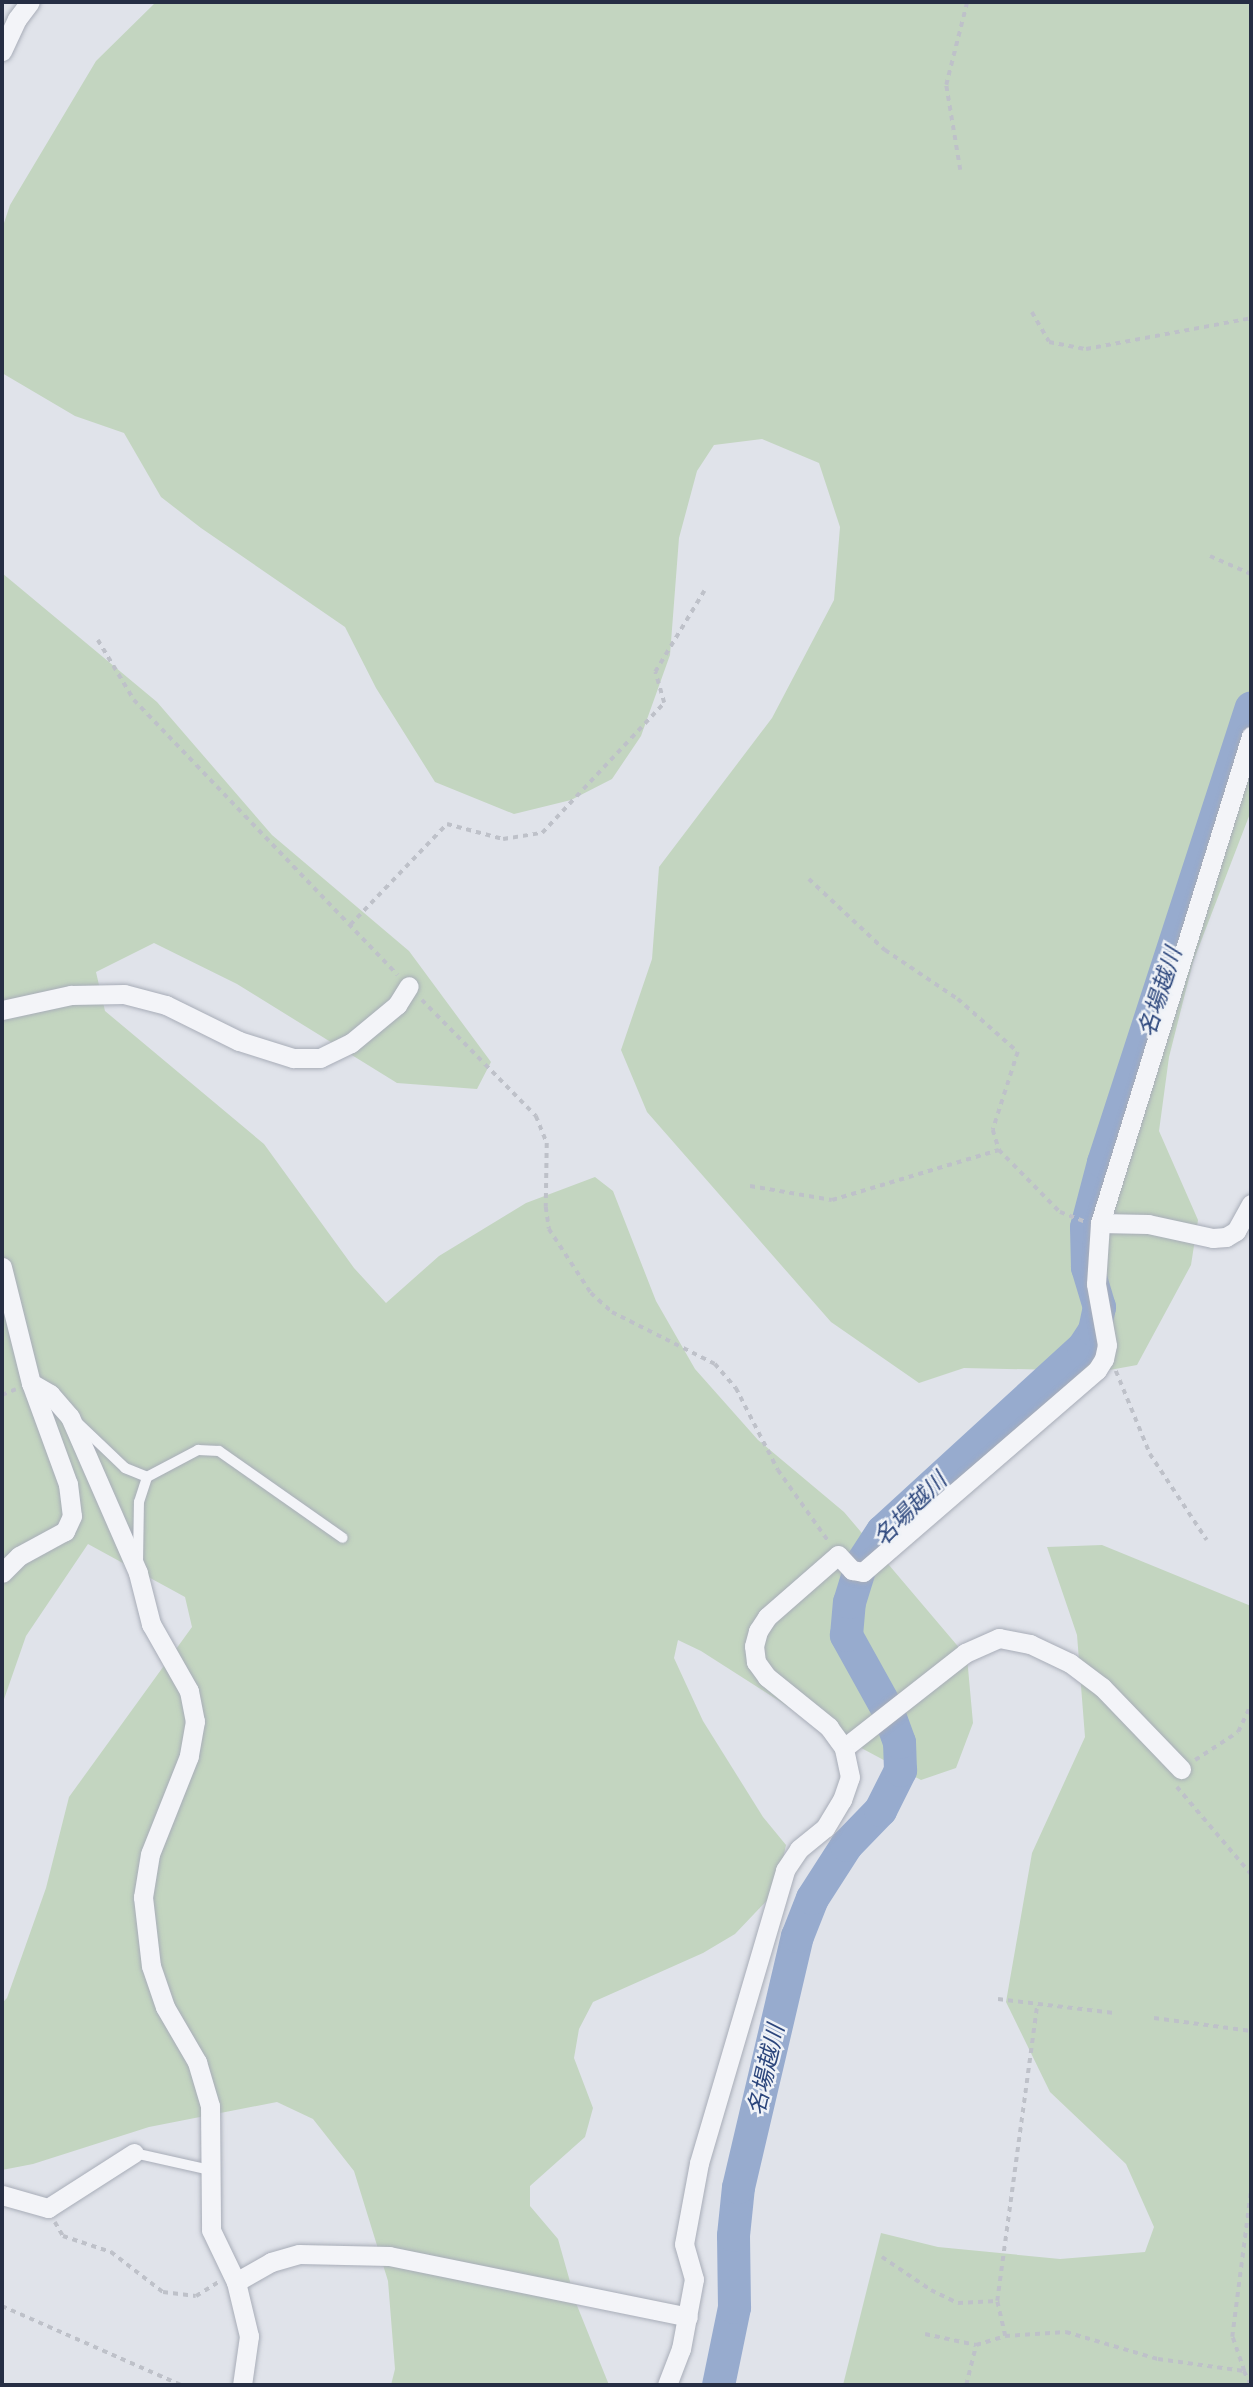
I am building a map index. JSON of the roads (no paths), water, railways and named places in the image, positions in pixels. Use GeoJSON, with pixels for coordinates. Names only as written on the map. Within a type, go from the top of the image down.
{"type":"FeatureCollection","features":[{"type":"Feature","properties":{"kind":"street"},"geometry":{"type":"LineString","coordinates":[[2,51],[30,2]]}},
{"type":"Feature","properties":{"kind":"street"},"geometry":{"type":"LineString","coordinates":[[667,2385],[688,2317],[694,2279],[684,2244],[699,2164],[785,1870],[799,1849],[825,1828],[842,1800],[850,1777],[845,1748],[830,1727],[767,1677],[756,1662],[754,1646],[758,1631],[767,1617],[844,1561],[863,1572],[1097,1370],[1104,1359],[1107,1345],[1097,1284],[1100,1223],[1251,736]]}},
{"type":"Feature","properties":{"kind":"street"},"geometry":{"type":"LineString","coordinates":[[2,1010],[71,995],[124,994],[166,1005],[239,1041],[293,1058],[320,1058],[351,1043],[397,1005],[409,986]]}},
{"type":"Feature","properties":{"kind":"street"},"geometry":{"type":"LineString","coordinates":[[1100,1223],[1148,1224],[1213,1238],[1226,1237],[1237,1231],[1251,1204]]}},
{"type":"Feature","properties":{"kind":"street"},"geometry":{"type":"LineString","coordinates":[[2,1267],[31,1383],[68,1484],[72,1516],[65,1531],[19,1556],[2,1573]]}},
{"type":"Feature","properties":{"kind":"street"},"geometry":{"type":"LineString","coordinates":[[31,1383],[50,1394],[71,1417],[138,1573],[151,1624],[189,1691],[195,1721],[190,1756],[149,1854],[143,1897],[151,1966],[165,2007],[197,2062],[209,2106],[211,2230],[236,2282],[249,2336],[242,2385]]}},
{"type":"Feature","properties":{"kind":"street"},"geometry":{"type":"LineString","coordinates":[[845,1748],[965,1653],[999,1638],[1030,1644],[1070,1663],[1102,1687],[1181,1769]]}},
{"type":"Feature","properties":{"kind":"street"},"geometry":{"type":"LineString","coordinates":[[2,2194],[48,2208],[134,2153]]}},
{"type":"Feature","properties":{"kind":"street"},"geometry":{"type":"LineString","coordinates":[[236,2282],[271,2262],[299,2254],[389,2256],[688,2317]]}},
{"type":"Feature","properties":{"kind":"lane"},"geometry":{"type":"LineString","coordinates":[[71,1417],[125,1468],[147,1477]]}},
{"type":"Feature","properties":{"kind":"lane"},"geometry":{"type":"LineString","coordinates":[[138,1573],[139,1502],[147,1477],[198,1450],[219,1451],[343,1538]]}},
{"type":"Feature","properties":{"kind":"lane"},"geometry":{"type":"LineString","coordinates":[[134,2153],[210,2171]]}},
{"type":"Feature","properties":{"kind":"waterway","name":"名場越川"},"geometry":{"type":"LineString","coordinates":[[718,2385],[734,2307],[733,2235],[738,2187],[797,1936],[812,1898],[846,1845],[880,1810],[900,1770],[899,1742],[887,1709],[846,1635],[849,1602],[861,1563],[882,1531],[1083,1347],[1094,1330],[1099,1307],[1087,1267],[1086,1227],[1103,1162],[1251,707]]}}]}
